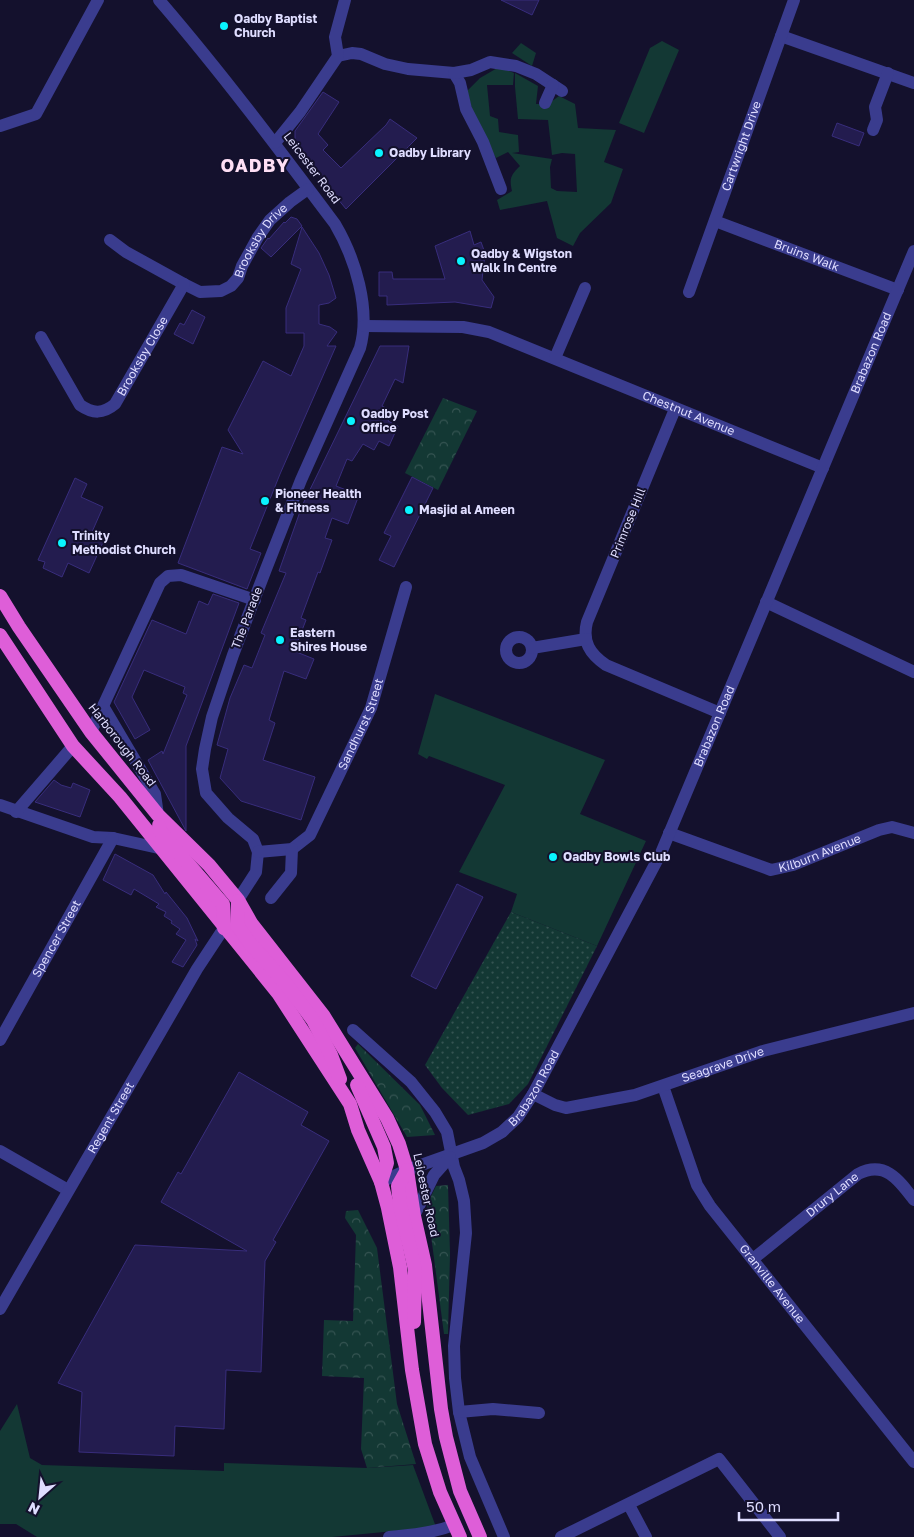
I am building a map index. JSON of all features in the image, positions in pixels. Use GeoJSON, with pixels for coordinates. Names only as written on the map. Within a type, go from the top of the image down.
{"type":"FeatureCollection","features":[{"type":"Feature","properties":{"kind":"highway","name":"Harborough Road"},"geometry":{"type":"LineString","coordinates":[[0,596],[19,627],[92,732],[158,815],[209,866],[238,900]]}},
{"type":"Feature","properties":{"kind":"highway"},"geometry":{"type":"LineString","coordinates":[[0,635],[73,746],[120,796],[278,993],[350,1104]]}},
{"type":"Feature","properties":{"kind":"highway"},"geometry":{"type":"LineString","coordinates":[[73,746],[92,732]]}},
{"type":"Feature","properties":{"kind":"highway"},"geometry":{"type":"LineString","coordinates":[[158,815],[160,830],[223,904],[224,928]]}},
{"type":"Feature","properties":{"kind":"highway"},"geometry":{"type":"LineString","coordinates":[[224,928],[238,900]]}},
{"type":"Feature","properties":{"kind":"highway"},"geometry":{"type":"LineString","coordinates":[[238,900],[237,924],[249,942],[286,984],[313,1020],[331,1055],[358,1130],[381,1182],[400,1267],[412,1370],[425,1444],[440,1492],[457,1531]]}},
{"type":"Feature","properties":{"kind":"highway","name":"Leicester Road"},"geometry":{"type":"LineString","coordinates":[[238,900],[251,923],[323,1014],[387,1118],[399,1144],[407,1170],[414,1216],[425,1265],[441,1409],[446,1437],[460,1490],[480,1537]]}},
{"type":"Feature","properties":{"kind":"highway"},"geometry":{"type":"LineString","coordinates":[[323,1014],[365,1100],[384,1147],[387,1163],[381,1182]]}},
{"type":"Feature","properties":{"kind":"highway"},"geometry":{"type":"LineString","coordinates":[[407,1170],[398,1186],[400,1205],[415,1270],[412,1370]]}},
{"type":"Feature","properties":{"kind":"street"},"geometry":{"type":"LineString","coordinates":[[0,126],[36,114],[98,0]]}},
{"type":"Feature","properties":{"kind":"street","name":"Leicester Road"},"geometry":{"type":"LineString","coordinates":[[158,0],[190,36],[335,224],[349,251],[359,283],[364,326]]}},
{"type":"Feature","properties":{"kind":"street"},"geometry":{"type":"LineString","coordinates":[[274,143],[300,112],[338,56],[335,38],[345,0]]}},
{"type":"Feature","properties":{"kind":"street","name":"Cartwright Drive"},"geometry":{"type":"LineString","coordinates":[[688,292],[794,0]]}},
{"type":"Feature","properties":{"kind":"street"},"geometry":{"type":"LineString","coordinates":[[781,36],[914,83]]}},
{"type":"Feature","properties":{"kind":"street"},"geometry":{"type":"LineString","coordinates":[[338,56],[352,53],[361,54],[385,64],[408,69],[454,74],[472,70],[490,62],[516,66],[536,74],[557,88],[545,103]]}},
{"type":"Feature","properties":{"kind":"street"},"geometry":{"type":"LineString","coordinates":[[873,130],[877,120],[875,107],[888,73]]}},
{"type":"Feature","properties":{"kind":"street"},"geometry":{"type":"LineString","coordinates":[[454,74],[460,83],[466,109],[483,142],[501,189]]}},
{"type":"Feature","properties":{"kind":"street","name":"Brooksby Drive"},"geometry":{"type":"LineString","coordinates":[[110,240],[126,252],[200,292],[221,291],[231,286],[238,278],[242,266],[258,237],[270,220],[308,189]]}},
{"type":"Feature","properties":{"kind":"street","name":"Bruins Walk"},"geometry":{"type":"LineString","coordinates":[[715,221],[898,290]]}},
{"type":"Feature","properties":{"kind":"street","name":"Brabazon Road"},"geometry":{"type":"LineString","coordinates":[[381,1182],[407,1170],[483,1143],[502,1132],[518,1116],[533,1094],[670,833],[914,251]]}},
{"type":"Feature","properties":{"kind":"street","name":"Brooksby Close"},"geometry":{"type":"LineString","coordinates":[[42,337],[80,405],[88,411],[99,412],[108,410],[115,404],[184,284]]}},
{"type":"Feature","properties":{"kind":"street"},"geometry":{"type":"LineString","coordinates":[[555,358],[585,288]]}},
{"type":"Feature","properties":{"kind":"street","name":"Chestnut Avenue"},"geometry":{"type":"LineString","coordinates":[[364,326],[463,327],[489,332],[823,468]]}},
{"type":"Feature","properties":{"kind":"street","name":"The Parade"},"geometry":{"type":"LineString","coordinates":[[258,852],[253,839],[228,818],[206,793],[202,769],[212,717],[233,655],[301,480],[360,348],[364,326]]}},
{"type":"Feature","properties":{"kind":"street","name":"Primrose Hill"},"geometry":{"type":"LineString","coordinates":[[586,639],[587,622],[675,409]]}},
{"type":"Feature","properties":{"kind":"street"},"geometry":{"type":"LineString","coordinates":[[92,732],[126,661],[156,591],[164,578],[181,575],[255,600]]}},
{"type":"Feature","properties":{"kind":"street","name":"Sandhurst Street"},"geometry":{"type":"LineString","coordinates":[[292,849],[310,835],[371,708],[406,587]]}},
{"type":"Feature","properties":{"kind":"street"},"geometry":{"type":"LineString","coordinates":[[766,602],[914,672]]}},
{"type":"Feature","properties":{"kind":"street"},"geometry":{"type":"LineString","coordinates":[[532,648],[586,639],[595,658],[606,665],[720,713]]}},
{"type":"Feature","properties":{"kind":"street"},"geometry":{"type":"LineString","coordinates":[[103,706],[156,794],[158,815]]}},
{"type":"Feature","properties":{"kind":"street"},"geometry":{"type":"LineString","coordinates":[[16,812],[73,746]]}},
{"type":"Feature","properties":{"kind":"street"},"geometry":{"type":"LineString","coordinates":[[0,805],[93,838],[113,838],[163,849]]}},
{"type":"Feature","properties":{"kind":"street","name":"Kilburn Avenue"},"geometry":{"type":"LineString","coordinates":[[670,833],[771,870],[782,869],[879,830],[892,827],[914,833]]}},
{"type":"Feature","properties":{"kind":"street","name":"Spencer Street"},"geometry":{"type":"LineString","coordinates":[[0,1040],[113,838]]}},
{"type":"Feature","properties":{"kind":"street"},"geometry":{"type":"LineString","coordinates":[[238,900],[256,872],[258,852],[292,849],[291,873],[271,898]]}},
{"type":"Feature","properties":{"kind":"street","name":"Regent Street"},"geometry":{"type":"LineString","coordinates":[[0,1309],[197,969],[224,928]]}},
{"type":"Feature","properties":{"kind":"street","name":"Seagrave Drive"},"geometry":{"type":"LineString","coordinates":[[533,1094],[555,1105],[566,1108],[635,1095],[763,1051],[914,1013]]}},
{"type":"Feature","properties":{"kind":"street"},"geometry":{"type":"LineString","coordinates":[[353,1030],[404,1075],[425,1098],[447,1132],[464,1201],[466,1233],[454,1346],[455,1378],[470,1457],[504,1537]]}},
{"type":"Feature","properties":{"kind":"street","name":"Granville Avenue"},"geometry":{"type":"LineString","coordinates":[[663,1086],[698,1185],[710,1206],[914,1462]]}},
{"type":"Feature","properties":{"kind":"street"},"geometry":{"type":"LineString","coordinates":[[0,1151],[68,1190]]}},
{"type":"Feature","properties":{"kind":"street","name":"Brabazon Road"},"geometry":{"type":"LineString","coordinates":[[414,1216],[434,1174],[452,1155]]}},
{"type":"Feature","properties":{"kind":"street","name":"Drury Lane"},"geometry":{"type":"LineString","coordinates":[[753,1259],[858,1174],[867,1170],[887,1172],[899,1180],[914,1200]]}},
{"type":"Feature","properties":{"kind":"street"},"geometry":{"type":"LineString","coordinates":[[460,1412],[493,1409],[540,1413]]}},
{"type":"Feature","properties":{"kind":"street"},"geometry":{"type":"LineString","coordinates":[[561,1537],[719,1459],[780,1537]]}},
{"type":"Feature","properties":{"kind":"street"},"geometry":{"type":"LineString","coordinates":[[629,1505],[646,1537]]}},
{"type":"Feature","properties":{"kind":"street"},"geometry":{"type":"LineString","coordinates":[[389,1537],[442,1530],[457,1531]]}},
{"type":"Feature","properties":{"kind":"green space"},"geometry":{"type":"Polygon","coordinates":[[[662,41],[679,50],[644,133],[619,123],[650,48],[662,41]]]}},
{"type":"Feature","properties":{"kind":"green space"},"geometry":{"type":"Polygon","coordinates":[[[521,43],[536,53],[532,66],[512,53],[521,43]]]}},
{"type":"Feature","properties":{"kind":"green space"},"geometry":{"type":"Polygon","coordinates":[[[499,67],[514,73],[513,85],[487,85],[490,116],[498,119],[499,132],[518,135],[519,152],[512,153],[552,159],[550,167],[551,188],[557,191],[577,192],[575,154],[562,153],[552,155],[548,120],[518,119],[515,73],[538,86],[536,104],[548,104],[559,96],[575,104],[578,128],[616,130],[604,162],[623,169],[611,203],[580,233],[573,246],[557,238],[547,201],[500,210],[497,200],[512,191],[512,177],[520,166],[508,152],[496,158],[476,123],[467,91],[480,78],[499,67]]]}},
{"type":"Feature","properties":{"kind":"green space"},"geometry":{"type":"Polygon","coordinates":[[[443,398],[477,411],[438,490],[405,473],[443,398]]]}},
{"type":"Feature","properties":{"kind":"green space","name":"Oadby Bowls Club"},"geometry":{"type":"Polygon","coordinates":[[[435,694],[605,760],[580,814],[646,841],[597,946],[511,912],[517,894],[459,872],[505,785],[429,756],[427,759],[418,754],[435,694]]]}},
{"type":"Feature","properties":{"kind":"green space"},"geometry":{"type":"Polygon","coordinates":[[[511,912],[597,946],[528,1084],[509,1104],[468,1115],[442,1088],[425,1065],[511,912]]]}},
{"type":"Feature","properties":{"kind":"green space"},"geometry":{"type":"Polygon","coordinates":[[[358,1044],[420,1105],[435,1135],[407,1137],[355,1048],[358,1044]]]}},
{"type":"Feature","properties":{"kind":"green space"},"geometry":{"type":"Polygon","coordinates":[[[448,1185],[450,1254],[448,1334],[444,1334],[427,1205],[436,1186],[448,1185]]]}},
{"type":"Feature","properties":{"kind":"green space"},"geometry":{"type":"Polygon","coordinates":[[[358,1210],[377,1248],[397,1404],[416,1464],[367,1468],[361,1449],[364,1378],[322,1376],[324,1320],[353,1321],[356,1235],[345,1218],[346,1211],[358,1210]]]}},
{"type":"Feature","properties":{"kind":"green space"},"geometry":{"type":"Polygon","coordinates":[[[17,1404],[30,1458],[42,1465],[224,1471],[224,1463],[367,1468],[413,1465],[436,1527],[332,1537],[37,1537],[16,1524],[0,1524],[0,1431],[17,1404]]]}},
{"type":"Feature","properties":{"kind":"building"},"geometry":{"type":"Polygon","coordinates":[[[501,0],[539,0],[532,15],[501,0]]]}},
{"type":"Feature","properties":{"kind":"building","name":"Oadby Library"},"geometry":{"type":"Polygon","coordinates":[[[323,92],[339,102],[318,134],[328,145],[323,150],[341,168],[390,119],[417,138],[346,209],[295,146],[295,131],[323,92]]]}},
{"type":"Feature","properties":{"kind":"building"},"geometry":{"type":"Polygon","coordinates":[[[837,123],[864,133],[859,146],[832,136],[837,123]]]}},
{"type":"Feature","properties":{"kind":"building"},"geometry":{"type":"Polygon","coordinates":[[[291,217],[297,219],[302,226],[271,257],[261,248],[268,238],[291,217]]]}},
{"type":"Feature","properties":{"kind":"building"},"geometry":{"type":"Polygon","coordinates":[[[302,227],[319,253],[329,275],[336,298],[329,303],[319,305],[319,324],[330,327],[337,332],[327,346],[336,346],[280,474],[250,549],[261,553],[247,589],[178,563],[222,447],[243,454],[228,430],[263,361],[291,376],[304,346],[304,333],[286,333],[286,308],[301,269],[291,264],[302,227]]]}},
{"type":"Feature","properties":{"kind":"building"},"geometry":{"type":"Polygon","coordinates":[[[470,231],[474,245],[481,242],[485,253],[482,280],[494,297],[491,308],[455,302],[387,305],[387,296],[379,296],[379,272],[392,272],[393,279],[445,279],[435,246],[470,231]]]}},
{"type":"Feature","properties":{"kind":"building"},"geometry":{"type":"Polygon","coordinates":[[[192,310],[205,317],[193,344],[174,334],[180,323],[184,325],[192,310]]]}},
{"type":"Feature","properties":{"kind":"building"},"geometry":{"type":"Polygon","coordinates":[[[380,346],[409,346],[403,383],[395,379],[382,406],[393,412],[388,421],[398,426],[389,446],[379,441],[374,450],[363,444],[352,461],[347,459],[336,486],[359,495],[348,524],[332,518],[325,538],[332,540],[301,618],[306,620],[294,651],[314,659],[306,679],[284,671],[269,720],[275,723],[263,760],[315,777],[301,820],[241,801],[220,778],[228,749],[217,745],[230,698],[244,665],[252,668],[265,635],[261,633],[286,573],[279,571],[302,506],[380,346]]]}},
{"type":"Feature","properties":{"kind":"building","name":"Masjid al Ameen"},"geometry":{"type":"Polygon","coordinates":[[[412,477],[433,488],[394,567],[379,560],[391,536],[384,533],[412,477]]]}},
{"type":"Feature","properties":{"kind":"building"},"geometry":{"type":"Polygon","coordinates":[[[75,478],[87,484],[81,497],[103,507],[92,532],[105,538],[89,573],[68,563],[62,577],[43,568],[45,562],[38,560],[75,478]]]}},
{"type":"Feature","properties":{"kind":"building"},"geometry":{"type":"Polygon","coordinates":[[[213,594],[239,603],[186,746],[186,831],[148,760],[162,751],[163,754],[187,695],[183,693],[185,687],[144,670],[132,697],[150,730],[135,739],[114,702],[152,620],[186,634],[199,601],[208,605],[213,594]]]}},
{"type":"Feature","properties":{"kind":"building"},"geometry":{"type":"Polygon","coordinates":[[[54,780],[61,785],[71,788],[73,783],[90,790],[80,817],[35,802],[54,780]]]}},
{"type":"Feature","properties":{"kind":"building"},"geometry":{"type":"Polygon","coordinates":[[[115,854],[153,875],[165,894],[166,892],[187,918],[198,941],[195,939],[197,945],[183,967],[172,962],[186,940],[176,934],[180,929],[164,916],[166,912],[156,907],[159,904],[134,889],[131,895],[103,880],[115,854]]]}},
{"type":"Feature","properties":{"kind":"building"},"geometry":{"type":"Polygon","coordinates":[[[457,884],[483,897],[436,989],[411,976],[457,884]]]}},
{"type":"Feature","properties":{"kind":"building"},"geometry":{"type":"Polygon","coordinates":[[[239,1072],[308,1112],[301,1125],[329,1141],[273,1240],[276,1242],[265,1261],[261,1372],[226,1370],[224,1429],[175,1426],[174,1456],[79,1452],[82,1392],[58,1383],[135,1245],[247,1251],[161,1202],[178,1172],[181,1174],[239,1072]]]}},
{"type":"Feature","properties":{"kind":"place","name":"Oadby Baptist Church"},"geometry":{"type":"Point","coordinates":[224,26]}},
{"type":"Feature","properties":{"kind":"place","name":"Oadby Library"},"geometry":{"type":"Point","coordinates":[379,153]}},
{"type":"Feature","properties":{"kind":"place","name":"Oadby & Wigston Walk In Centre"},"geometry":{"type":"Point","coordinates":[461,261]}},
{"type":"Feature","properties":{"kind":"place","name":"Oadby Post Office"},"geometry":{"type":"Point","coordinates":[351,421]}},
{"type":"Feature","properties":{"kind":"place","name":"Pioneer Health & Fitness"},"geometry":{"type":"Point","coordinates":[265,501]}},
{"type":"Feature","properties":{"kind":"place","name":"Masjid al Ameen"},"geometry":{"type":"Point","coordinates":[409,510]}},
{"type":"Feature","properties":{"kind":"place","name":"Trinity Methodist Church"},"geometry":{"type":"Point","coordinates":[62,543]}},
{"type":"Feature","properties":{"kind":"place","name":"Eastern Shires House"},"geometry":{"type":"Point","coordinates":[280,640]}},
{"type":"Feature","properties":{"kind":"place","name":"Oadby Bowls Club"},"geometry":{"type":"Point","coordinates":[553,857]}},
{"type":"Feature","properties":{"kind":"district","name":"OADBY"},"geometry":{"type":"Point","coordinates":[255,166]}}]}
